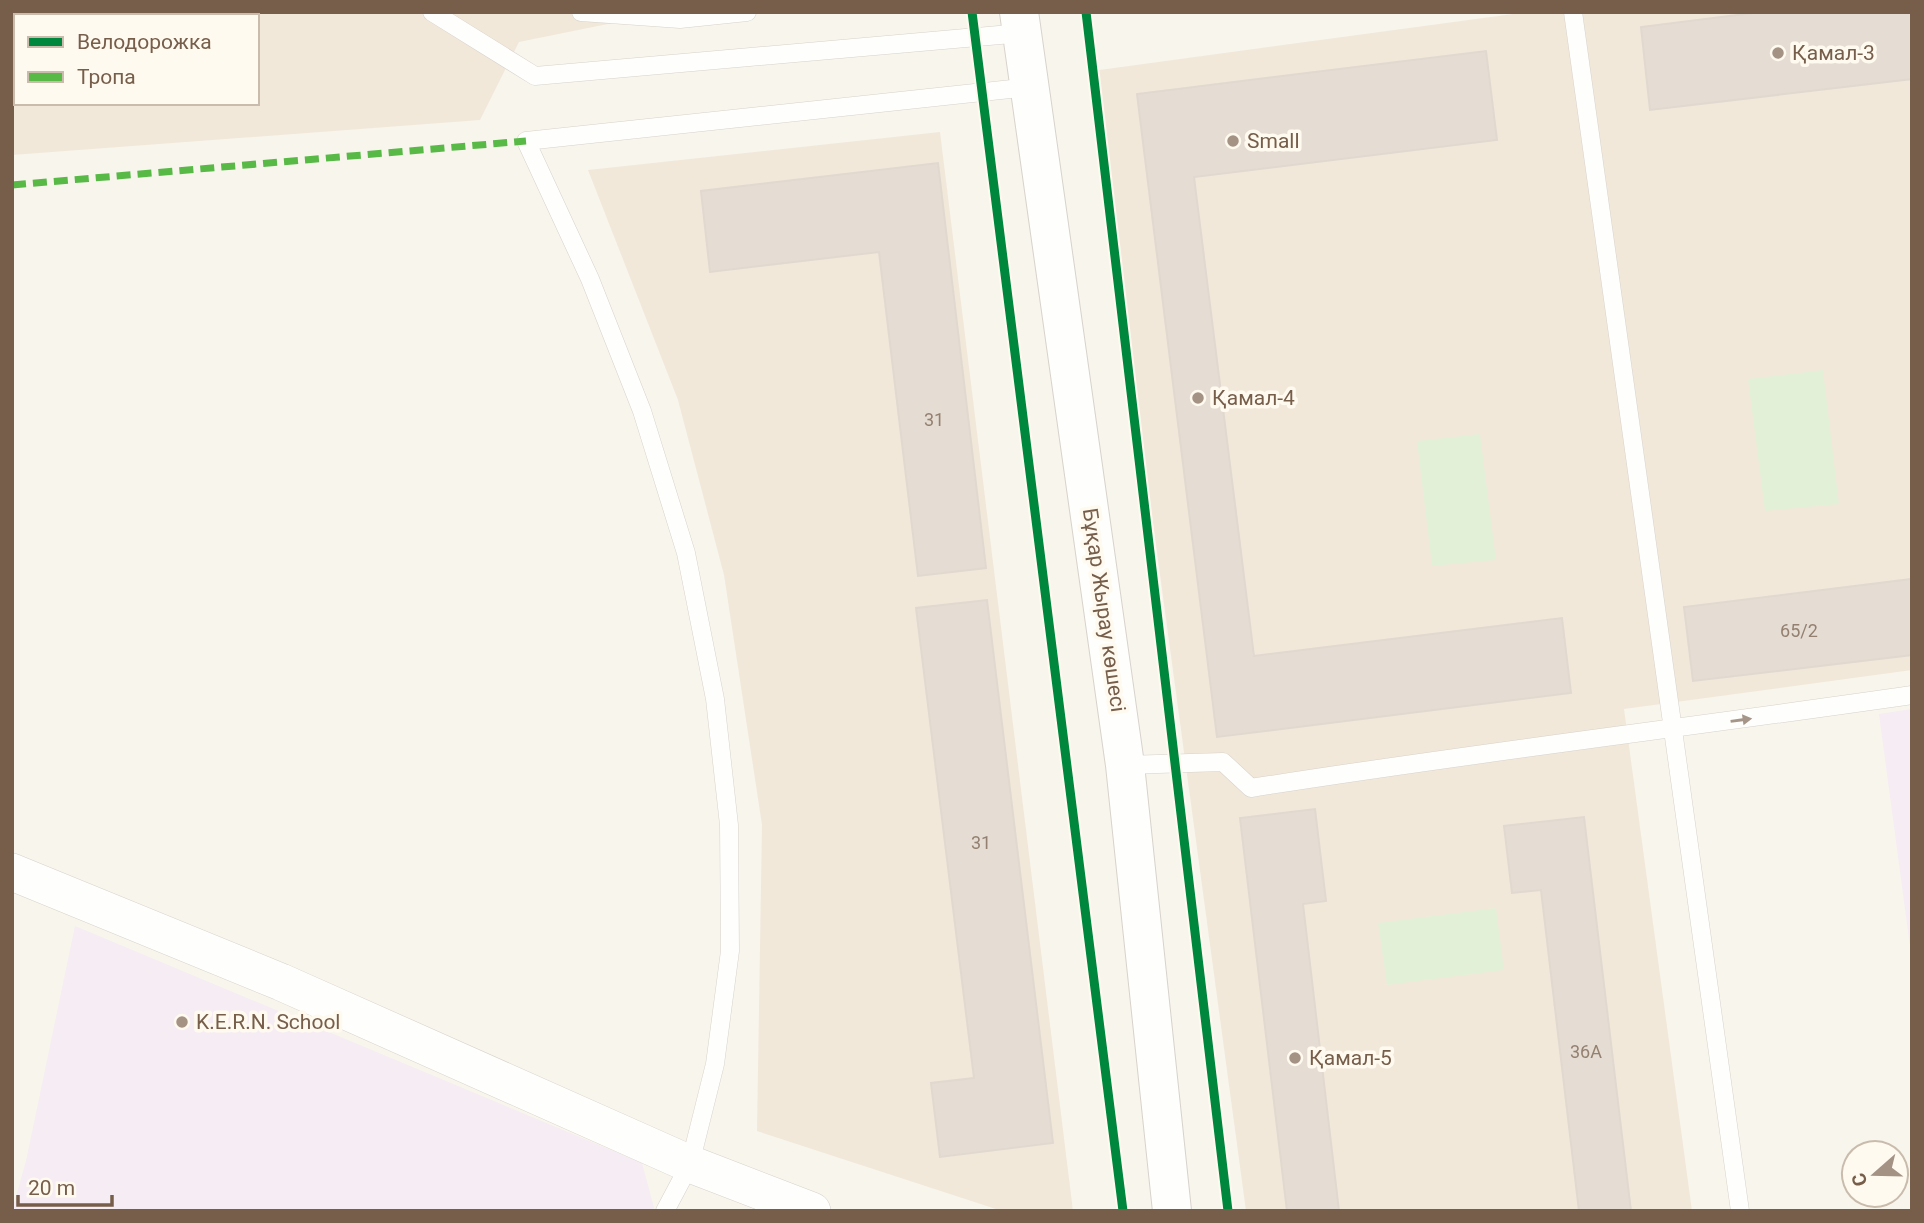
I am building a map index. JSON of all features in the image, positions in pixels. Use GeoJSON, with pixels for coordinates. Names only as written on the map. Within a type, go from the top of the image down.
{"type":"FeatureCollection","features":[{"type":"Feature","properties":{"kind":"street","name":"Бұқар Жырау көшесі"},"geometry":{"type":"LineString","coordinates":[[1020,23],[1125,765],[1172,1211]]}},
{"type":"Feature","properties":{"kind":"street"},"geometry":{"type":"LineString","coordinates":[[12,872],[281,982],[690,1164],[812,1211]]}},
{"type":"Feature","properties":{"kind":"lane"},"geometry":{"type":"LineString","coordinates":[[432,12],[535,76],[1020,23]]}},
{"type":"Feature","properties":{"kind":"lane"},"geometry":{"type":"LineString","coordinates":[[581,12],[680,19],[747,12]]}},
{"type":"Feature","properties":{"kind":"lane"},"geometry":{"type":"LineString","coordinates":[[1573,12],[1740,1211]]}},
{"type":"Feature","properties":{"kind":"lane"},"geometry":{"type":"LineString","coordinates":[[665,1211],[690,1164],[715,1064],[730,951],[729,825],[715,699],[687,553],[642,411],[590,279],[526,141],[1030,87]]}},
{"type":"Feature","properties":{"kind":"lane"},"geometry":{"type":"LineString","coordinates":[[1125,765],[1223,762],[1251,788],[1414,762],[1673,730],[1912,695]]}},
{"type":"Feature","properties":{"kind":"shaded area"},"geometry":{"type":"Polygon","coordinates":[[[12,12],[667,12],[519,42],[480,120],[12,155],[12,12]]]}},
{"type":"Feature","properties":{"kind":"shaded area"},"geometry":{"type":"Polygon","coordinates":[[[1527,12],[1912,12],[1912,670],[1624,709],[1692,1211],[1246,1211],[1092,71],[1527,12]]]}},
{"type":"Feature","properties":{"kind":"shaded area"},"geometry":{"type":"Polygon","coordinates":[[[940,132],[1073,1211],[1002,1211],[757,1131],[762,825],[724,575],[678,400],[588,170],[940,132]]]}},
{"type":"Feature","properties":{"kind":"shaded area"},"geometry":{"type":"Polygon","coordinates":[[[1912,709],[1912,961],[1879,714],[1912,709]]]}},
{"type":"Feature","properties":{"kind":"shaded area","name":"K.E.R.N. School"},"geometry":{"type":"Polygon","coordinates":[[[75,926],[642,1163],[654,1208],[652,1211],[12,1211],[26,1161],[75,926]]]}},
{"type":"Feature","properties":{"kind":"green space"},"geometry":{"type":"Polygon","coordinates":[[[1823,370],[1839,504],[1765,511],[1748,379],[1823,370]]]}},
{"type":"Feature","properties":{"kind":"green space"},"geometry":{"type":"Polygon","coordinates":[[[1480,434],[1496,560],[1432,566],[1417,441],[1480,434]]]}},
{"type":"Feature","properties":{"kind":"green space"},"geometry":{"type":"Polygon","coordinates":[[[1496,908],[1504,970],[1387,985],[1378,923],[1496,908]]]}},
{"type":"Feature","properties":{"kind":"building"},"geometry":{"type":"Polygon","coordinates":[[[12,12],[31,12],[14,14],[12,49],[12,12]]]}},
{"type":"Feature","properties":{"kind":"building","name":"Қамал-3"},"geometry":{"type":"Polygon","coordinates":[[[1761,12],[1912,12],[1912,79],[1650,110],[1641,27],[1761,12]]]}},
{"type":"Feature","properties":{"kind":"building","name":"Қамал-4"},"geometry":{"type":"Polygon","coordinates":[[[1486,51],[1497,140],[1194,177],[1254,656],[1562,618],[1571,693],[1217,737],[1137,94],[1486,51]]]}},
{"type":"Feature","properties":{"kind":"building"},"geometry":{"type":"Polygon","coordinates":[[[938,163],[986,568],[918,576],[879,252],[710,272],[701,191],[938,163]]]}},
{"type":"Feature","properties":{"kind":"building"},"geometry":{"type":"Polygon","coordinates":[[[1912,579],[1912,655],[1693,681],[1684,607],[1912,579]]]}},
{"type":"Feature","properties":{"kind":"building"},"geometry":{"type":"Polygon","coordinates":[[[987,600],[1053,1143],[940,1157],[931,1083],[974,1078],[916,608],[987,600]]]}},
{"type":"Feature","properties":{"kind":"building","name":"Қамал-5"},"geometry":{"type":"Polygon","coordinates":[[[1315,809],[1326,901],[1303,904],[1339,1211],[1287,1211],[1240,818],[1315,809]]]}},
{"type":"Feature","properties":{"kind":"building"},"geometry":{"type":"Polygon","coordinates":[[[1584,817],[1631,1211],[1579,1211],[1541,890],[1512,893],[1504,826],[1584,817]]]}},
{"type":"Feature","properties":{"kind":"marked path"},"geometry":{"type":"LineString","coordinates":[[12,185],[526,141]]}},
{"type":"Feature","properties":{"kind":"cycle path"},"geometry":{"type":"LineString","coordinates":[[972,12],[1123,1211]]}},
{"type":"Feature","properties":{"kind":"cycle path"},"geometry":{"type":"LineString","coordinates":[[1086,12],[1228,1211]]}},
{"type":"Feature","properties":{"kind":"place","name":"Қамал-3"},"geometry":{"type":"Point","coordinates":[1778,53]}},
{"type":"Feature","properties":{"kind":"place","name":"Small"},"geometry":{"type":"Point","coordinates":[1233,141]}},
{"type":"Feature","properties":{"kind":"place","name":"Қамал-4"},"geometry":{"type":"Point","coordinates":[1198,398]}},
{"type":"Feature","properties":{"kind":"place","name":"K.E.R.N. School"},"geometry":{"type":"Point","coordinates":[182,1022]}},
{"type":"Feature","properties":{"kind":"place","name":"Қамал-5"},"geometry":{"type":"Point","coordinates":[1295,1058]}}]}
